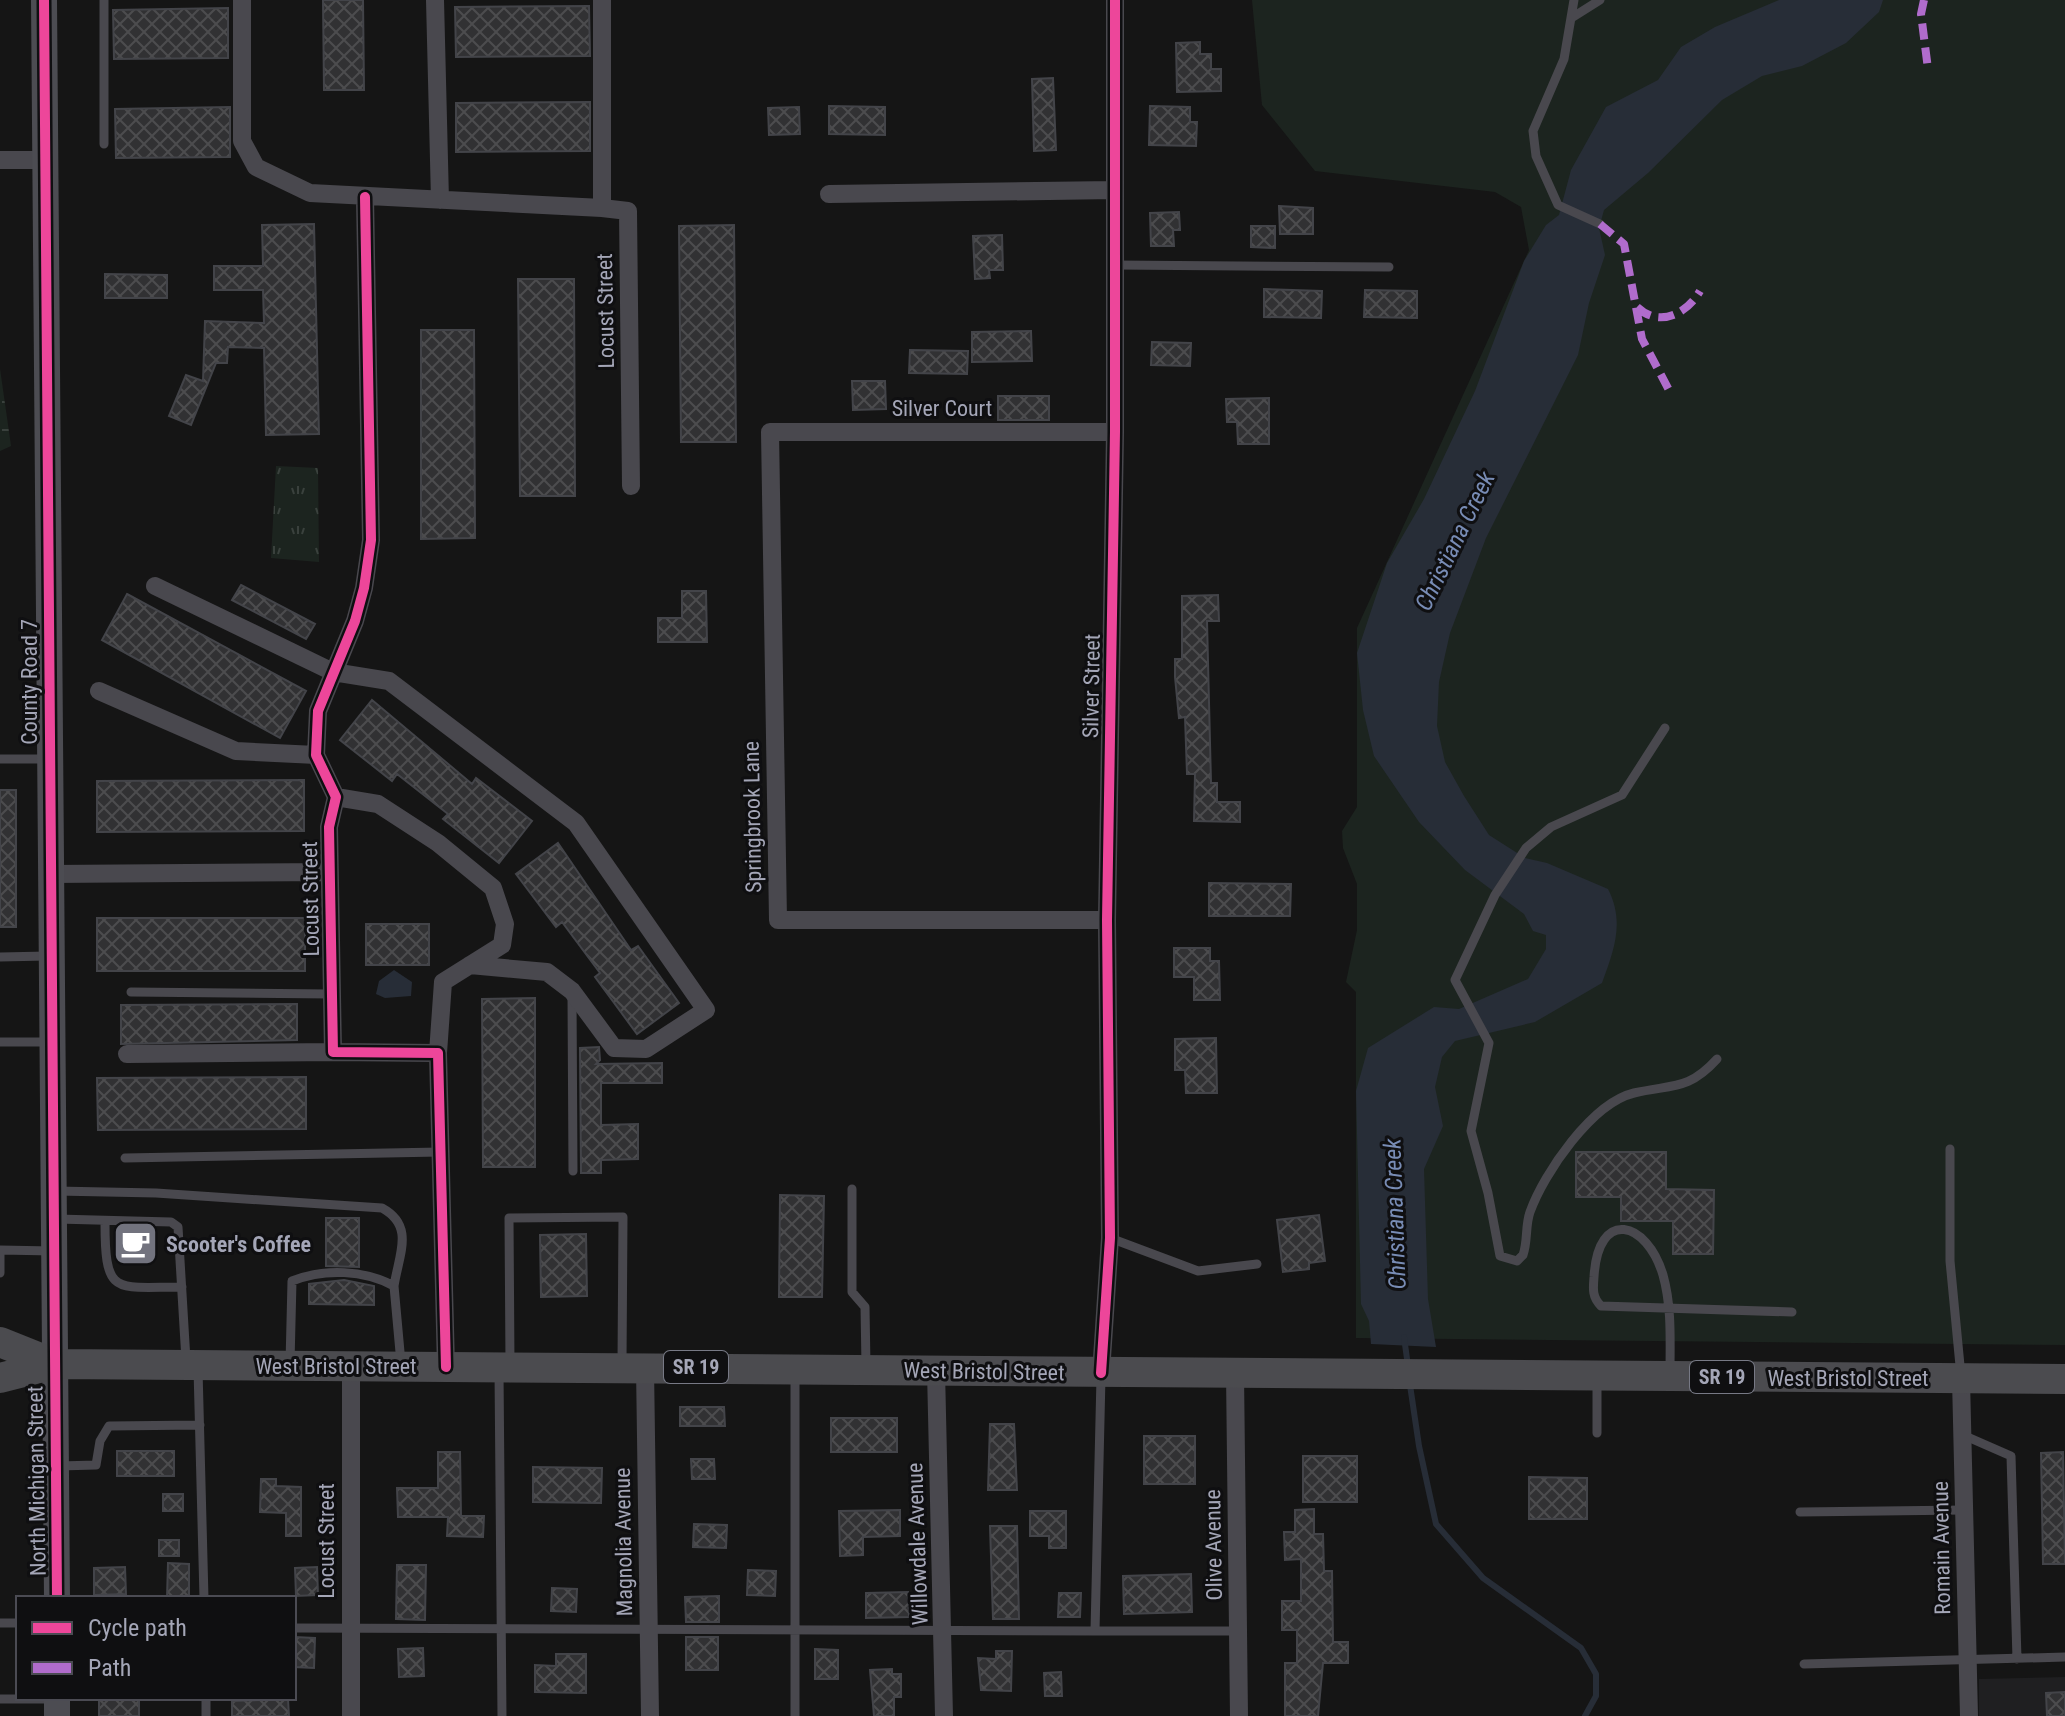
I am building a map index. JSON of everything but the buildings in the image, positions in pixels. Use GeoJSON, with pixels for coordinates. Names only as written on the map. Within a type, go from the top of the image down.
{"type":"FeatureCollection","features":[{"type":"Feature","properties":{"kind":"main road","name":"West Bristol Street"},"geometry":{"type":"LineString","coordinates":[[0,1342],[55,1364]]}},
{"type":"Feature","properties":{"kind":"main road","name":"West Bristol Street"},"geometry":{"type":"LineString","coordinates":[[0,1378],[55,1364],[1961,1379]]}},
{"type":"Feature","properties":{"kind":"main road","name":"SR 19"},"geometry":{"type":"LineString","coordinates":[[1961,1379],[2065,1379]]}},
{"type":"Feature","properties":{"kind":"street","name":"County Road 7"},"geometry":{"type":"LineString","coordinates":[[44,0],[50,1042],[55,1364]]}},
{"type":"Feature","properties":{"kind":"street","name":"Locust Street"},"geometry":{"type":"LineString","coordinates":[[242,0],[242,141],[256,167],[310,193],[628,211],[631,486]]}},
{"type":"Feature","properties":{"kind":"street"},"geometry":{"type":"LineString","coordinates":[[435,0],[440,200]]}},
{"type":"Feature","properties":{"kind":"street"},"geometry":{"type":"LineString","coordinates":[[602,0],[602,208]]}},
{"type":"Feature","properties":{"kind":"street","name":"Silver Street"},"geometry":{"type":"LineString","coordinates":[[1101,1373],[1110,1238],[1107,920],[1115,432],[1115,0]]}},
{"type":"Feature","properties":{"kind":"street"},"geometry":{"type":"LineString","coordinates":[[0,160],[45,160]]}},
{"type":"Feature","properties":{"kind":"street"},"geometry":{"type":"LineString","coordinates":[[829,194],[1114,190]]}},
{"type":"Feature","properties":{"kind":"street"},"geometry":{"type":"LineString","coordinates":[[365,197],[371,540],[361,599],[318,711],[316,755],[336,797],[378,804],[438,843],[493,888],[505,924],[502,945],[443,982],[438,1053],[446,1367]]}},
{"type":"Feature","properties":{"kind":"street","name":"Silver Court"},"geometry":{"type":"LineString","coordinates":[[770,432],[1115,432]]}},
{"type":"Feature","properties":{"kind":"street","name":"Springbrook Lane"},"geometry":{"type":"LineString","coordinates":[[770,432],[778,920],[1107,920]]}},
{"type":"Feature","properties":{"kind":"street"},"geometry":{"type":"LineString","coordinates":[[155,586],[333,672],[389,681],[576,823],[706,1010],[646,1049],[614,1048],[572,991],[547,972],[470,965]]}},
{"type":"Feature","properties":{"kind":"street"},"geometry":{"type":"LineString","coordinates":[[99,691],[236,751],[316,755]]}},
{"type":"Feature","properties":{"kind":"street","name":"Locust Street"},"geometry":{"type":"LineString","coordinates":[[333,1052],[329,827],[336,797]]}},
{"type":"Feature","properties":{"kind":"street","name":"Locust Street"},"geometry":{"type":"LineString","coordinates":[[50,874],[329,872]]}},
{"type":"Feature","properties":{"kind":"street"},"geometry":{"type":"LineString","coordinates":[[127,1054],[438,1053]]}},
{"type":"Feature","properties":{"kind":"street","name":"North Michigan Street"},"geometry":{"type":"LineString","coordinates":[[55,1364],[57,1596]]}},
{"type":"Feature","properties":{"kind":"street","name":"Locust Street"},"geometry":{"type":"LineString","coordinates":[[351,1366],[351,1716]]}},
{"type":"Feature","properties":{"kind":"street","name":"Magnolia Avenue"},"geometry":{"type":"LineString","coordinates":[[634,1367],[650,1716]]}},
{"type":"Feature","properties":{"kind":"street","name":"Willowdale Avenue"},"geometry":{"type":"LineString","coordinates":[[936,1371],[944,1716]]}},
{"type":"Feature","properties":{"kind":"street","name":"Olive Avenue"},"geometry":{"type":"LineString","coordinates":[[1235,1373],[1239,1716]]}},
{"type":"Feature","properties":{"kind":"street","name":"Romain Avenue"},"geometry":{"type":"LineString","coordinates":[[1961,1379],[1969,1716]]}},
{"type":"Feature","properties":{"kind":"lane"},"geometry":{"type":"LineString","coordinates":[[104,0],[104,144]]}},
{"type":"Feature","properties":{"kind":"lane"},"geometry":{"type":"LineString","coordinates":[[1574,0],[1564,59],[1533,131],[1536,156],[1558,205],[1600,224]]}},
{"type":"Feature","properties":{"kind":"lane"},"geometry":{"type":"LineString","coordinates":[[1573,17],[1600,0]]}},
{"type":"Feature","properties":{"kind":"lane"},"geometry":{"type":"LineString","coordinates":[[1115,265],[1389,267]]}},
{"type":"Feature","properties":{"kind":"lane"},"geometry":{"type":"LineString","coordinates":[[1665,728],[1622,795],[1551,827],[1526,848],[1495,895],[1455,980],[1489,1043],[1471,1131],[1488,1193],[1500,1256],[1517,1261],[1523,1255],[1529,1216],[1546,1182],[1581,1131],[1598,1113],[1631,1094],[1674,1088],[1694,1081],[1717,1059]]}},
{"type":"Feature","properties":{"kind":"lane"},"geometry":{"type":"LineString","coordinates":[[0,759],[49,759]]}},
{"type":"Feature","properties":{"kind":"lane"},"geometry":{"type":"LineString","coordinates":[[0,957],[51,956]]}},
{"type":"Feature","properties":{"kind":"lane"},"geometry":{"type":"LineString","coordinates":[[572,991],[573,1171]]}},
{"type":"Feature","properties":{"kind":"lane"},"geometry":{"type":"LineString","coordinates":[[131,992],[331,994]]}},
{"type":"Feature","properties":{"kind":"lane"},"geometry":{"type":"LineString","coordinates":[[0,1042],[50,1042]]}},
{"type":"Feature","properties":{"kind":"lane"},"geometry":{"type":"LineString","coordinates":[[1950,1149],[1950,1261],[1961,1379]]}},
{"type":"Feature","properties":{"kind":"lane"},"geometry":{"type":"LineString","coordinates":[[125,1158],[440,1152]]}},
{"type":"Feature","properties":{"kind":"lane"},"geometry":{"type":"LineString","coordinates":[[852,1189],[852,1292],[865,1307],[866,1370]]}},
{"type":"Feature","properties":{"kind":"lane"},"geometry":{"type":"LineString","coordinates":[[53,1191],[156,1193],[382,1208],[397,1216],[403,1227],[394,1286],[401,1367]]}},
{"type":"Feature","properties":{"kind":"lane"},"geometry":{"type":"LineString","coordinates":[[502,1716],[504,1367],[509,1218],[623,1217],[634,1367]]}},
{"type":"Feature","properties":{"kind":"lane"},"geometry":{"type":"LineString","coordinates":[[53,1218],[105,1223],[171,1222],[178,1227],[182,1287],[200,1425],[204,1596]]}},
{"type":"Feature","properties":{"kind":"lane"},"geometry":{"type":"LineString","coordinates":[[105,1223],[105,1265],[116,1283],[126,1287],[182,1287]]}},
{"type":"Feature","properties":{"kind":"lane"},"geometry":{"type":"LineString","coordinates":[[1670,1377],[1669,1309],[1663,1275],[1653,1250],[1639,1234],[1615,1230],[1601,1238],[1595,1252],[1593,1294],[1601,1306],[1669,1309],[1792,1312]]}},
{"type":"Feature","properties":{"kind":"lane"},"geometry":{"type":"LineString","coordinates":[[1110,1238],[1198,1271],[1257,1264]]}},
{"type":"Feature","properties":{"kind":"lane"},"geometry":{"type":"LineString","coordinates":[[0,1273],[0,1250],[54,1251]]}},
{"type":"Feature","properties":{"kind":"lane"},"geometry":{"type":"LineString","coordinates":[[290,1366],[292,1281],[310,1274],[371,1274],[394,1286]]}},
{"type":"Feature","properties":{"kind":"lane"},"geometry":{"type":"LineString","coordinates":[[795,1369],[795,1716]]}},
{"type":"Feature","properties":{"kind":"lane"},"geometry":{"type":"LineString","coordinates":[[1095,1631],[1101,1373]]}},
{"type":"Feature","properties":{"kind":"lane"},"geometry":{"type":"LineString","coordinates":[[1597,1376],[1597,1433]]}},
{"type":"Feature","properties":{"kind":"lane"},"geometry":{"type":"LineString","coordinates":[[56,1466],[96,1465],[100,1441],[109,1426],[200,1425]]}},
{"type":"Feature","properties":{"kind":"lane"},"geometry":{"type":"LineString","coordinates":[[1963,1435],[2011,1456],[2017,1659]]}},
{"type":"Feature","properties":{"kind":"lane"},"geometry":{"type":"LineString","coordinates":[[1800,1512],[1964,1510]]}},
{"type":"Feature","properties":{"kind":"lane"},"geometry":{"type":"LineString","coordinates":[[296,1628],[1238,1631]]}},
{"type":"Feature","properties":{"kind":"lane"},"geometry":{"type":"LineString","coordinates":[[1804,1664],[2065,1657]]}},
{"type":"Feature","properties":{"kind":"shaded area"},"geometry":{"type":"Polygon","coordinates":[[[2065,1677],[2065,1716],[1979,1716],[1979,1679],[2065,1677]]]}},
{"type":"Feature","properties":{"kind":"green space"},"geometry":{"type":"Polygon","coordinates":[[[1252,0],[2065,0],[2065,1345],[1356,1338],[1356,992],[1346,982],[1357,930],[1357,884],[1343,848],[1342,831],[1357,807],[1357,628],[1529,250],[1521,207],[1495,192],[1315,171],[1262,105],[1252,0]]]}},
{"type":"Feature","properties":{"kind":"green space"},"geometry":{"type":"Polygon","coordinates":[[[0,369],[11,446],[0,451],[0,369]]]}},
{"type":"Feature","properties":{"kind":"green space"},"geometry":{"type":"Polygon","coordinates":[[[276,466],[318,468],[319,562],[271,558],[276,466]]]}},
{"type":"Feature","properties":{"kind":"water"},"geometry":{"type":"Polygon","coordinates":[[[1779,0],[1883,0],[1879,12],[1846,43],[1802,66],[1762,76],[1722,100],[1648,173],[1604,210],[1599,228],[1605,255],[1589,303],[1578,355],[1486,538],[1450,633],[1439,682],[1437,726],[1445,762],[1489,835],[1525,858],[1547,863],[1608,889],[1616,913],[1616,936],[1602,983],[1535,1022],[1455,1041],[1442,1057],[1435,1087],[1443,1126],[1424,1169],[1428,1299],[1436,1347],[1371,1344],[1369,1321],[1361,1304],[1356,1091],[1368,1048],[1434,1007],[1459,1009],[1528,979],[1546,949],[1546,935],[1533,931],[1524,914],[1465,870],[1419,822],[1374,756],[1363,710],[1357,653],[1387,563],[1424,499],[1475,391],[1524,261],[1546,225],[1559,215],[1571,170],[1606,107],[1658,80],[1681,47],[1715,27],[1779,0]]]}},
{"type":"Feature","properties":{"kind":"water"},"geometry":{"type":"Polygon","coordinates":[[[394,970],[412,982],[411,996],[385,998],[376,994],[379,981],[394,970]]]}},
{"type":"Feature","properties":{"kind":"waterway","name":"Christiana Creek"},"geometry":{"type":"LineString","coordinates":[[1404,1337],[1408,1366]]}},
{"type":"Feature","properties":{"kind":"waterway","name":"Christiana Creek"},"geometry":{"type":"LineString","coordinates":[[1410,1385],[1436,1524],[1483,1578],[1581,1648],[1596,1674],[1596,1696],[1585,1716]]}},
{"type":"Feature","properties":{"kind":"marked path"},"geometry":{"type":"LineString","coordinates":[[1924,0],[1921,14],[1928,69]]}},
{"type":"Feature","properties":{"kind":"marked path"},"geometry":{"type":"LineString","coordinates":[[1600,224],[1624,244],[1642,339],[1669,390]]}},
{"type":"Feature","properties":{"kind":"marked path"},"geometry":{"type":"LineString","coordinates":[[1637,307],[1654,317],[1672,316],[1688,306],[1700,291]]}},
{"type":"Feature","properties":{"kind":"cycle path"},"geometry":{"type":"LineString","coordinates":[[44,0],[57,1596]]}},
{"type":"Feature","properties":{"kind":"cycle path"},"geometry":{"type":"LineString","coordinates":[[1101,1373],[1110,1238],[1107,920],[1115,432],[1115,0]]}},
{"type":"Feature","properties":{"kind":"cycle path"},"geometry":{"type":"LineString","coordinates":[[365,197],[371,540],[364,588],[355,621],[318,711],[316,755],[336,797],[329,827],[333,1052],[438,1053],[446,1367]]}},
{"type":"Feature","properties":{"kind":"place","name":"Scooter's Coffee"},"geometry":{"type":"Point","coordinates":[135,1244]}}]}
